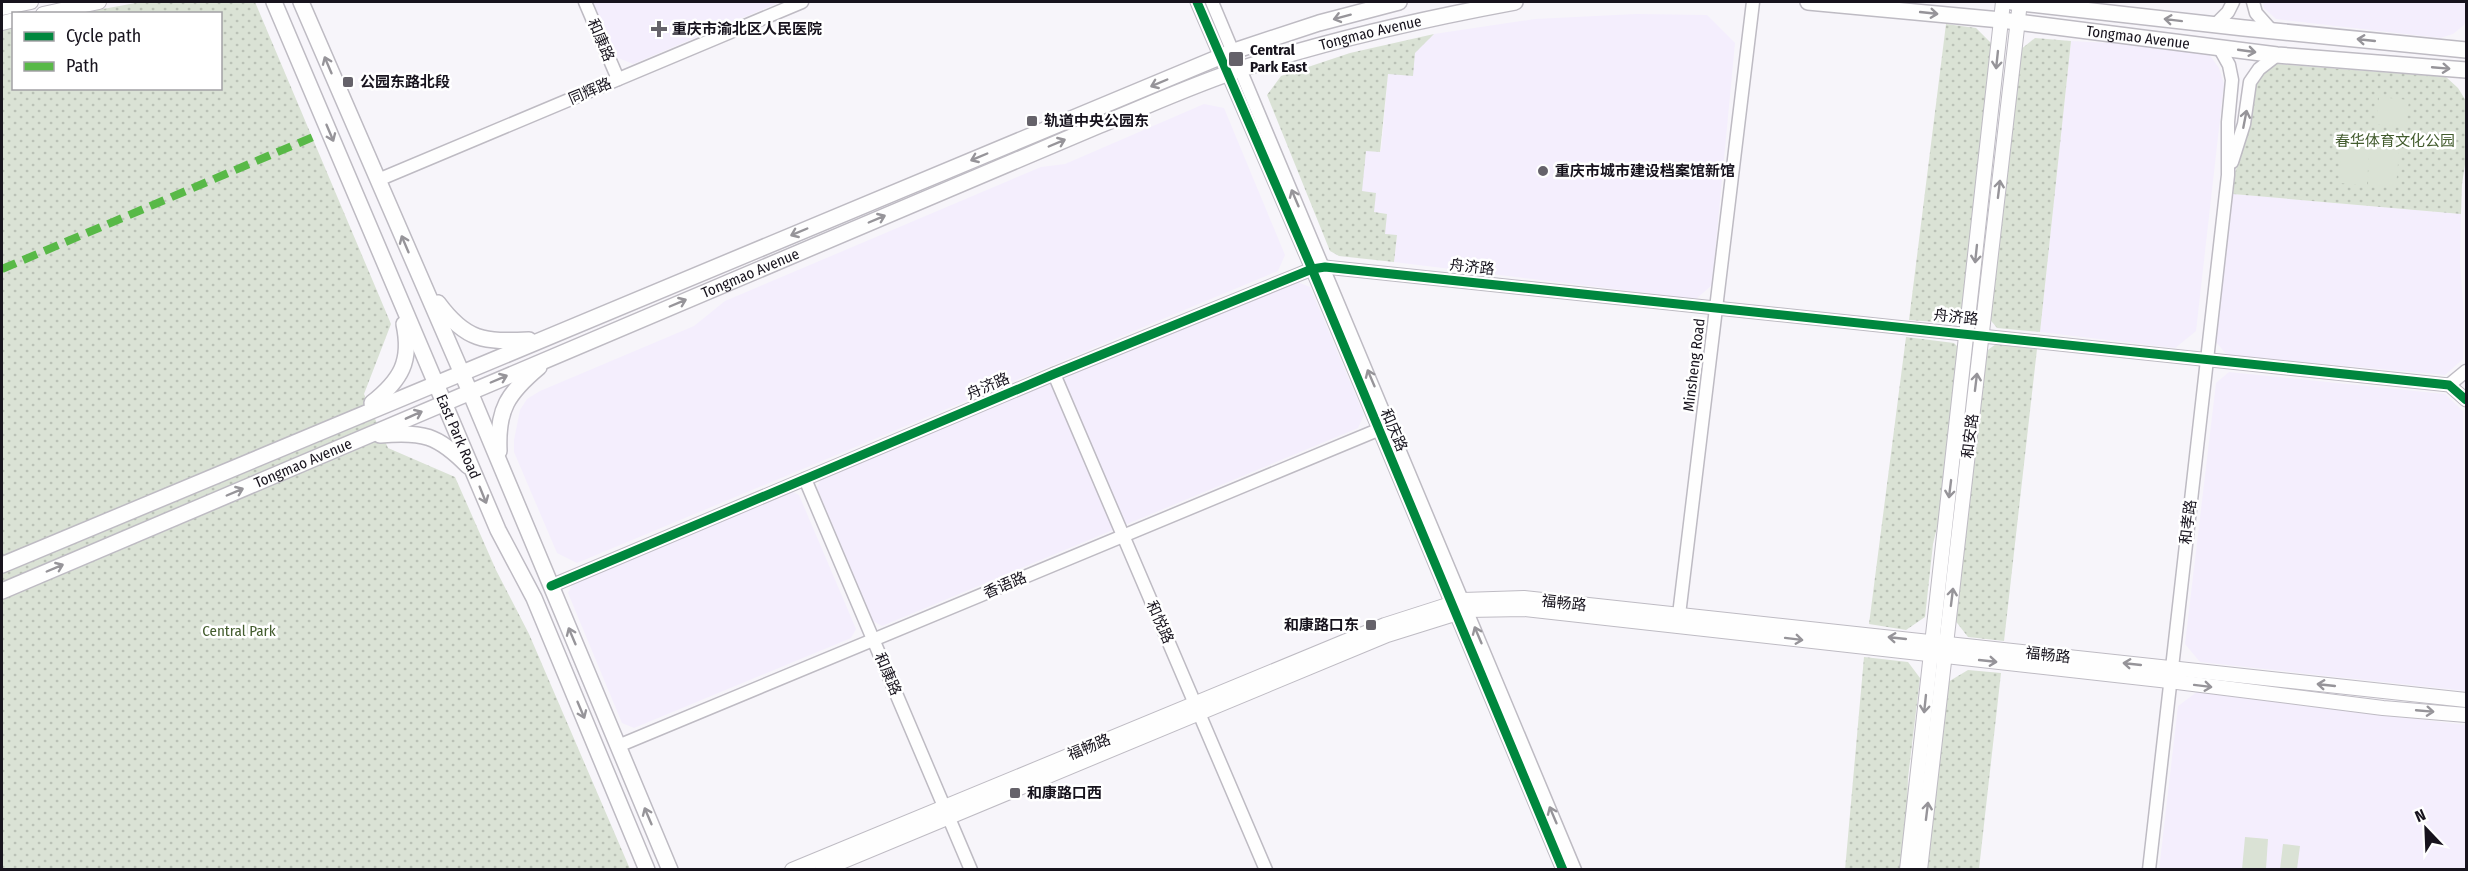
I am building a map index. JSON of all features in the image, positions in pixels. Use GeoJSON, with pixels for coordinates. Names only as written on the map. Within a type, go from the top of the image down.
{"type":"FeatureCollection","features":[{"type":"Feature","properties":{"kind":"main road"},"geometry":{"type":"LineString","coordinates":[[2,8],[31,2]]}},
{"type":"Feature","properties":{"kind":"main road"},"geometry":{"type":"LineString","coordinates":[[52,12],[99,2]]}},
{"type":"Feature","properties":{"kind":"main road","name":"East Park Road"},"geometry":{"type":"LineString","coordinates":[[274,2],[498,530],[534,598],[647,870]]}},
{"type":"Feature","properties":{"kind":"main road","name":"East Park Road"},"geometry":{"type":"LineString","coordinates":[[301,2],[470,392],[670,870]]}},
{"type":"Feature","properties":{"kind":"main road","name":"Tongmao Avenue"},"geometry":{"type":"LineString","coordinates":[[2,566],[437,382],[1227,54],[1319,23],[1399,2]]}},
{"type":"Feature","properties":{"kind":"main road","name":"Tongmao Avenue"},"geometry":{"type":"LineString","coordinates":[[2,591],[1095,127],[1235,72],[1325,43],[1410,21],[1515,2]]}},
{"type":"Feature","properties":{"kind":"main road","name":"Tongmao Avenue"},"geometry":{"type":"LineString","coordinates":[[1808,2],[2001,20],[2277,55],[2466,70]]}},
{"type":"Feature","properties":{"kind":"main road","name":"和安路"},"geometry":{"type":"LineString","coordinates":[[1975,334],[2003,2]]}},
{"type":"Feature","properties":{"kind":"main road","name":"Tongmao Avenue"},"geometry":{"type":"LineString","coordinates":[[2012,2],[2466,50]]}},
{"type":"Feature","properties":{"kind":"main road","name":"和安路"},"geometry":{"type":"LineString","coordinates":[[1906,870],[1938,649],[1975,334],[2020,2]]}},
{"type":"Feature","properties":{"kind":"main road"},"geometry":{"type":"LineString","coordinates":[[422,281],[453,324],[474,336],[498,342],[541,339]]}},
{"type":"Feature","properties":{"kind":"main road"},"geometry":{"type":"LineString","coordinates":[[356,416],[388,391],[404,367],[408,343],[398,291]]}},
{"type":"Feature","properties":{"kind":"main road"},"geometry":{"type":"LineString","coordinates":[[500,463],[498,429],[503,406],[519,383],[550,357]]}},
{"type":"Feature","properties":{"kind":"main road"},"geometry":{"type":"LineString","coordinates":[[365,437],[408,432],[431,437],[452,450],[474,473]]}},
{"type":"Feature","properties":{"kind":"main road","name":"福畅路"},"geometry":{"type":"LineString","coordinates":[[792,870],[946,812],[1198,708],[1385,625],[1459,606],[1524,598],[1679,620],[2170,675],[2466,700]]}},
{"type":"Feature","properties":{"kind":"main road","name":"和安路"},"geometry":{"type":"LineString","coordinates":[[1920,870],[1938,649]]}},
{"type":"Feature","properties":{"kind":"main road","name":"福畅路"},"geometry":{"type":"LineString","coordinates":[[2170,675],[2383,708],[2466,715]]}},
{"type":"Feature","properties":{"kind":"main road","name":"福畅路"},"geometry":{"type":"LineString","coordinates":[[822,870],[946,812]]}},
{"type":"Feature","properties":{"kind":"street","name":"和康路"},"geometry":{"type":"LineString","coordinates":[[585,2],[618,79]]}},
{"type":"Feature","properties":{"kind":"street","name":"同辉路"},"geometry":{"type":"LineString","coordinates":[[378,180],[802,2]]}},
{"type":"Feature","properties":{"kind":"street","name":"和庆路"},"geometry":{"type":"LineString","coordinates":[[1197,2],[1227,54],[1318,268],[1390,424],[1563,870]]}},
{"type":"Feature","properties":{"kind":"street","name":"和庆路"},"geometry":{"type":"LineString","coordinates":[[1212,2],[1227,54]]}},
{"type":"Feature","properties":{"kind":"street","name":"Minsheng Road"},"geometry":{"type":"LineString","coordinates":[[1679,620],[1753,2]]}},
{"type":"Feature","properties":{"kind":"street"},"geometry":{"type":"LineString","coordinates":[[2215,25],[2228,12],[2233,2]]}},
{"type":"Feature","properties":{"kind":"street"},"geometry":{"type":"LineString","coordinates":[[2253,2],[2256,13],[2272,31]]}},
{"type":"Feature","properties":{"kind":"street"},"geometry":{"type":"LineString","coordinates":[[2219,47],[2229,65],[2232,80],[2228,122],[2228,175]]}},
{"type":"Feature","properties":{"kind":"street"},"geometry":{"type":"LineString","coordinates":[[2228,175],[2244,124],[2250,82],[2259,69],[2277,55]]}},
{"type":"Feature","properties":{"kind":"street","name":"和孝路"},"geometry":{"type":"LineString","coordinates":[[2149,870],[2228,175]]}},
{"type":"Feature","properties":{"kind":"street","name":"和庆路"},"geometry":{"type":"LineString","coordinates":[[1318,268],[1378,429],[1575,870]]}},
{"type":"Feature","properties":{"kind":"street","name":"舟济路"},"geometry":{"type":"LineString","coordinates":[[551,586],[1054,374],[1318,268],[1716,307],[2449,385]]}},
{"type":"Feature","properties":{"kind":"street"},"geometry":{"type":"LineString","coordinates":[[2466,371],[2449,385],[2466,400]]}},
{"type":"Feature","properties":{"kind":"street","name":"和悦路"},"geometry":{"type":"LineString","coordinates":[[1054,374],[1266,870]]}},
{"type":"Feature","properties":{"kind":"street","name":"香语路"},"geometry":{"type":"LineString","coordinates":[[618,746],[1390,424]]}},
{"type":"Feature","properties":{"kind":"street","name":"和康路"},"geometry":{"type":"LineString","coordinates":[[805,478],[970,870]]}},
{"type":"Feature","properties":{"kind":"shaded area","name":"重庆市渝北区人民医院"},"geometry":{"type":"Polygon","coordinates":[[[593,2],[780,2],[633,64],[616,57],[593,2]]]}},
{"type":"Feature","properties":{"kind":"shaded area"},"geometry":{"type":"Polygon","coordinates":[[[2263,2],[2466,2],[2466,20],[2464,25],[2453,34],[2440,38],[2276,19],[2264,8],[2263,2]]]}},
{"type":"Feature","properties":{"kind":"shaded area","name":"重庆市城市建设档案馆新馆"},"geometry":{"type":"Polygon","coordinates":[[[1636,14],[1707,15],[1735,43],[1712,285],[1696,299],[1394,262],[1397,236],[1384,234],[1386,214],[1374,212],[1361,191],[1366,151],[1381,151],[1388,74],[1434,34],[1535,19],[1636,14]]]}},
{"type":"Feature","properties":{"kind":"shaded area"},"geometry":{"type":"Polygon","coordinates":[[[2071,41],[2149,45],[2208,53],[2219,68],[2224,84],[2196,331],[2175,348],[2040,332],[2071,41]]]}},
{"type":"Feature","properties":{"kind":"shaded area"},"geometry":{"type":"Polygon","coordinates":[[[1204,104],[1224,108],[1285,255],[1278,271],[577,563],[557,553],[514,452],[520,410],[527,399],[540,391],[694,326],[725,301],[1041,167],[1065,164],[1204,104]]]}},
{"type":"Feature","properties":{"kind":"shaded area"},"geometry":{"type":"Polygon","coordinates":[[[2233,194],[2461,214],[2463,359],[2445,375],[2227,355],[2216,342],[2233,194]]]}},
{"type":"Feature","properties":{"kind":"shaded area"},"geometry":{"type":"Polygon","coordinates":[[[1295,281],[1310,287],[1364,415],[1358,428],[882,626],[873,621],[817,488],[822,477],[1295,281]]]}},
{"type":"Feature","properties":{"kind":"shaded area"},"geometry":{"type":"Polygon","coordinates":[[[2229,372],[2445,394],[2463,411],[2466,691],[2200,662],[2185,644],[2216,383],[2229,372]]]}},
{"type":"Feature","properties":{"kind":"shaded area"},"geometry":{"type":"Polygon","coordinates":[[[789,490],[799,495],[856,629],[851,638],[634,728],[622,723],[568,593],[575,580],[789,490]]]}},
{"type":"Feature","properties":{"kind":"shaded area"},"geometry":{"type":"Polygon","coordinates":[[[2197,692],[2466,725],[2466,869],[2159,870],[2178,706],[2197,692]]]}},
{"type":"Feature","properties":{"kind":"green space","name":"Central Park"},"geometry":{"type":"Polygon","coordinates":[[[141,2],[255,2],[391,324],[364,394],[388,448],[455,477],[496,570],[529,634],[630,869],[2,869],[2,30],[12,27],[12,90],[222,90],[222,12],[86,12],[141,2]]]}},
{"type":"Feature","properties":{"kind":"green space"},"geometry":{"type":"Polygon","coordinates":[[[1946,24],[1976,28],[1993,45],[1963,312],[1950,323],[1909,320],[1946,24]]]}},
{"type":"Feature","properties":{"kind":"green space"},"geometry":{"type":"Polygon","coordinates":[[[1434,34],[1415,53],[1413,76],[1388,74],[1380,152],[1366,151],[1362,191],[1376,193],[1374,212],[1387,214],[1385,234],[1397,235],[1394,262],[1339,256],[1330,251],[1267,95],[1281,76],[1350,53],[1434,34]]]}},
{"type":"Feature","properties":{"kind":"green space"},"geometry":{"type":"Polygon","coordinates":[[[2035,38],[2071,41],[2040,332],[1997,328],[1988,317],[2020,50],[2035,38]]]}},
{"type":"Feature","properties":{"kind":"green space","name":"春华体育文化公园"},"geometry":{"type":"Polygon","coordinates":[[[2277,64],[2446,77],[2458,88],[2466,101],[2466,158],[2461,214],[2233,194],[2235,173],[2249,124],[2255,84],[2263,72],[2277,64]]]}},
{"type":"Feature","properties":{"kind":"green space"},"geometry":{"type":"Polygon","coordinates":[[[2379,97],[2409,100],[2406,127],[2376,124],[2379,97]]]}},
{"type":"Feature","properties":{"kind":"green space"},"geometry":{"type":"Polygon","coordinates":[[[2342,136],[2370,138],[2367,185],[2339,183],[2342,136]]]}},
{"type":"Feature","properties":{"kind":"green space"},"geometry":{"type":"Polygon","coordinates":[[[2371,138],[2400,140],[2396,187],[2368,185],[2371,138]]]}},
{"type":"Feature","properties":{"kind":"green space"},"geometry":{"type":"Polygon","coordinates":[[[1906,337],[1954,343],[1961,350],[1942,507],[1933,544],[1925,617],[1906,630],[1869,624],[1906,337]]]}},
{"type":"Feature","properties":{"kind":"green space"},"geometry":{"type":"Polygon","coordinates":[[[1996,344],[2037,349],[2004,641],[1968,637],[1954,619],[1985,352],[1996,344]]]}},
{"type":"Feature","properties":{"kind":"green space"},"geometry":{"type":"Polygon","coordinates":[[[1864,657],[1908,662],[1920,678],[1908,778],[1901,869],[1845,870],[1864,657]]]}},
{"type":"Feature","properties":{"kind":"green space"},"geometry":{"type":"Polygon","coordinates":[[[1968,670],[2001,673],[1979,869],[1926,870],[1948,682],[1968,670]]]}},
{"type":"Feature","properties":{"kind":"green space"},"geometry":{"type":"Polygon","coordinates":[[[2245,837],[2268,839],[2266,869],[2242,869],[2245,837]]]}},
{"type":"Feature","properties":{"kind":"green space"},"geometry":{"type":"Polygon","coordinates":[[[2283,844],[2300,846],[2297,869],[2280,869],[2283,844]]]}},
{"type":"Feature","properties":{"kind":"marked path"},"geometry":{"type":"LineString","coordinates":[[2,269],[313,137]]}},
{"type":"Feature","properties":{"kind":"cycle path"},"geometry":{"type":"LineString","coordinates":[[1197,2],[1312,269],[1563,870]]}},
{"type":"Feature","properties":{"kind":"cycle path"},"geometry":{"type":"LineString","coordinates":[[551,586],[1054,374],[1312,269],[1325,267],[2449,385],[2466,400]]}},
{"type":"Feature","properties":{"kind":"place","name":"重庆市渝北区人民医院"},"geometry":{"type":"Point","coordinates":[659,29]}},
{"type":"Feature","properties":{"kind":"place","name":"Central Park East"},"geometry":{"type":"Point","coordinates":[1236,59]}},
{"type":"Feature","properties":{"kind":"place","name":"公园东路北段"},"geometry":{"type":"Point","coordinates":[348,82]}},
{"type":"Feature","properties":{"kind":"place","name":"轨道中央公园东"},"geometry":{"type":"Point","coordinates":[1032,121]}},
{"type":"Feature","properties":{"kind":"place","name":"重庆市城市建设档案馆新馆"},"geometry":{"type":"Point","coordinates":[1543,171]}},
{"type":"Feature","properties":{"kind":"place","name":"和康路口东"},"geometry":{"type":"Point","coordinates":[1371,625]}},
{"type":"Feature","properties":{"kind":"place","name":"和康路口西"},"geometry":{"type":"Point","coordinates":[1015,793]}}]}
